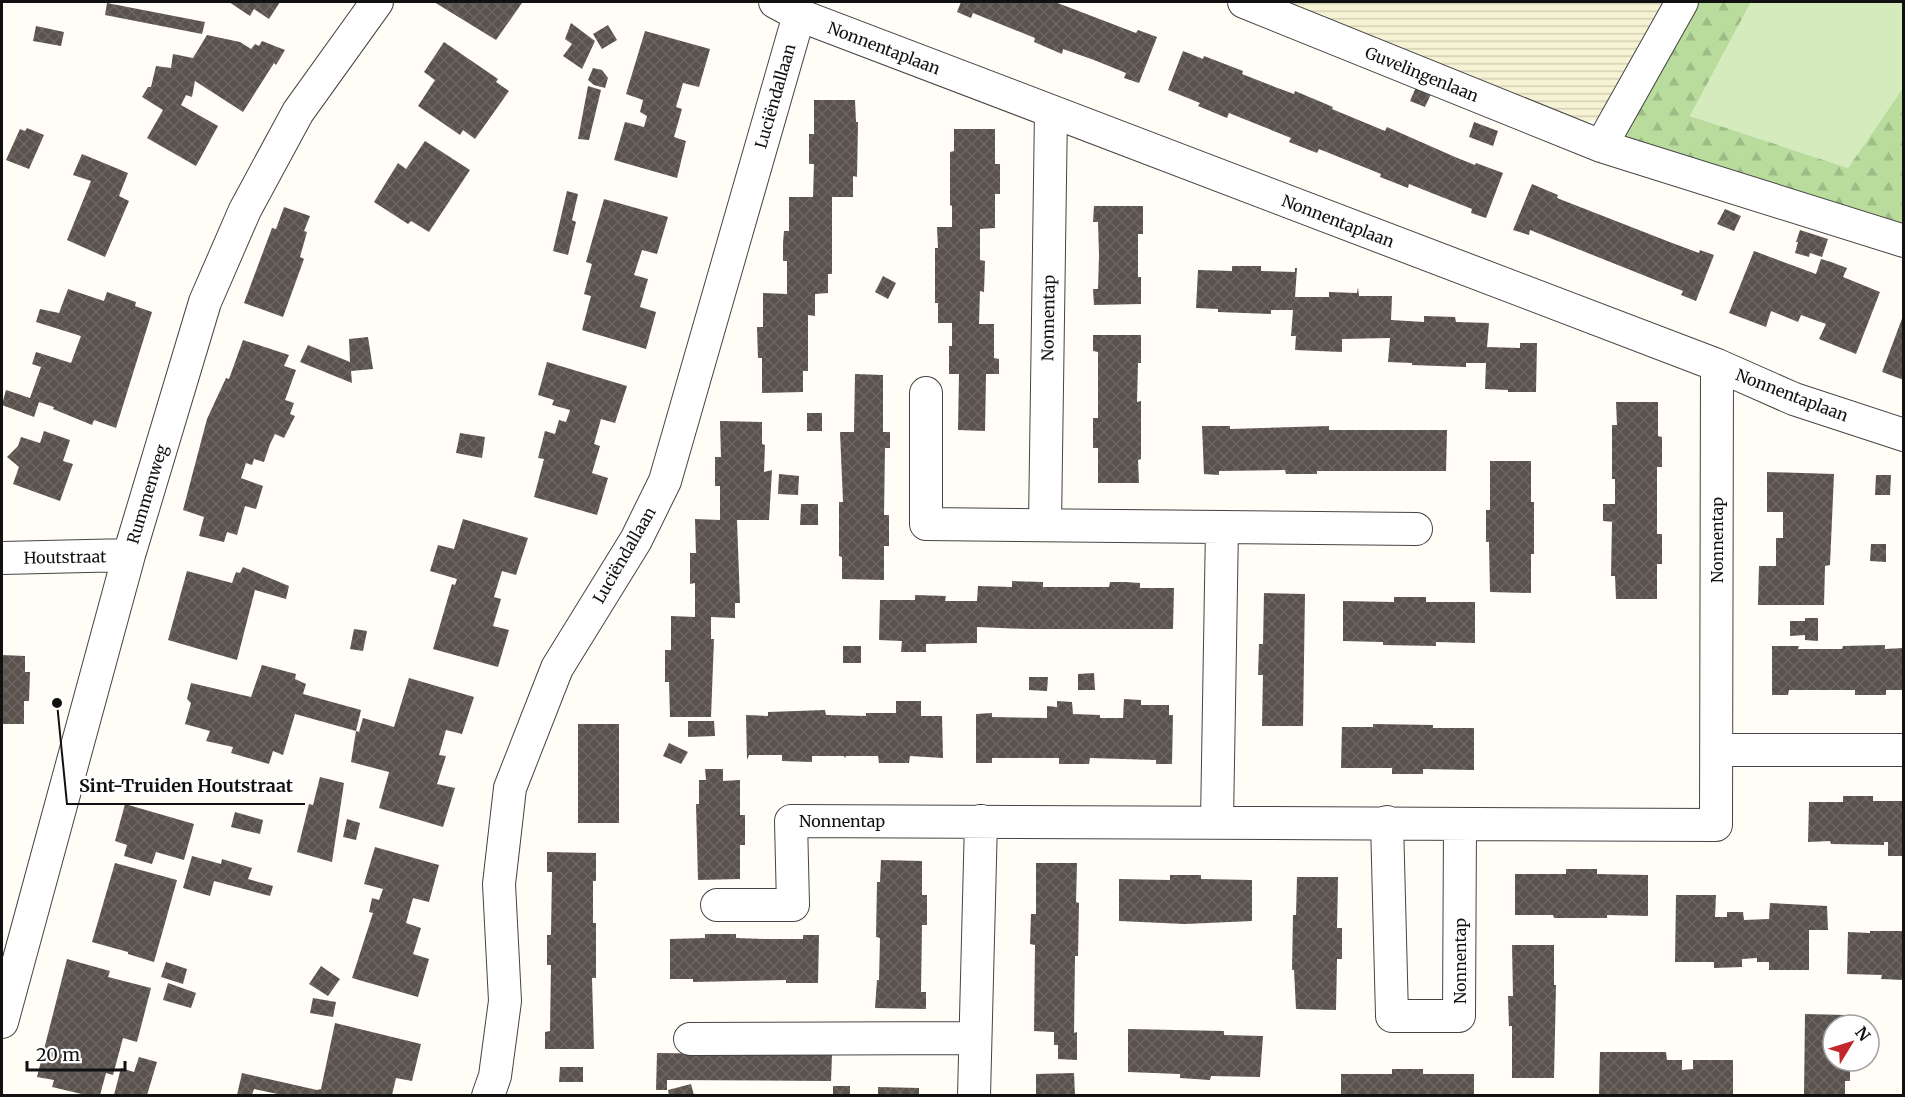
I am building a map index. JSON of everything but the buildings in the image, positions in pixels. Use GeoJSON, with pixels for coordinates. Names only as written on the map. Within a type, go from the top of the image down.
{"type":"FeatureCollection","features":[{"type":"Feature","properties":{"kind":"street","name":"Rummenweg"},"geometry":{"type":"LineString","coordinates":[[2,1022],[129,555],[205,302],[245,210],[298,112],[377,2]]}},
{"type":"Feature","properties":{"kind":"street","name":"Guvelingenlaan"},"geometry":{"type":"LineString","coordinates":[[1244,2],[1600,146],[1904,241]]}},
{"type":"Feature","properties":{"kind":"street"},"geometry":{"type":"LineString","coordinates":[[1600,146],[1682,2]]}},
{"type":"Feature","properties":{"kind":"street","name":"Nonnentaplaan"},"geometry":{"type":"LineString","coordinates":[[787,8],[1717,366],[1794,399],[1904,435]]}},
{"type":"Feature","properties":{"kind":"street","name":"Luciëndallaan"},"geometry":{"type":"LineString","coordinates":[[488,1095],[495,1076],[505,1001],[499,884],[510,788],[557,668],[636,540],[665,481],[787,8]]}},
{"type":"Feature","properties":{"kind":"street","name":"Nonnentap"},"geometry":{"type":"LineString","coordinates":[[1045,525],[1051,111]]}},
{"type":"Feature","properties":{"kind":"street","name":"Nonnentap"},"geometry":{"type":"LineString","coordinates":[[717,905],[793,905],[792,820],[1716,825],[1717,366]]}},
{"type":"Feature","properties":{"kind":"street"},"geometry":{"type":"LineString","coordinates":[[926,393],[926,524],[1416,529]]}},
{"type":"Feature","properties":{"kind":"street"},"geometry":{"type":"LineString","coordinates":[[1217,821],[1222,527]]}},
{"type":"Feature","properties":{"kind":"street","name":"Houtstraat"},"geometry":{"type":"LineString","coordinates":[[2,558],[129,555]]}},
{"type":"Feature","properties":{"kind":"street"},"geometry":{"type":"LineString","coordinates":[[1717,750],[1904,750]]}},
{"type":"Feature","properties":{"kind":"street"},"geometry":{"type":"LineString","coordinates":[[974,1095],[981,821]]}},
{"type":"Feature","properties":{"kind":"street","name":"Nonnentap"},"geometry":{"type":"LineString","coordinates":[[1387,822],[1392,1016],[1459,1016],[1460,824]]}},
{"type":"Feature","properties":{"kind":"street"},"geometry":{"type":"LineString","coordinates":[[690,1039],[975,1038]]}},
{"type":"Feature","properties":{"kind":"shaded area"},"geometry":{"type":"Polygon","coordinates":[[[1287,2],[1669,2],[1606,113],[1595,120],[1579,124],[1287,2]]]}},
{"type":"Feature","properties":{"kind":"green space"},"geometry":{"type":"Polygon","coordinates":[[[1697,2],[1751,2],[1690,116],[1848,168],[1903,88],[1903,229],[1625,144],[1622,132],[1697,2]]]}},
{"type":"Feature","properties":{"kind":"green space"},"geometry":{"type":"Polygon","coordinates":[[[1751,2],[1903,2],[1903,88],[1848,168],[1690,116],[1751,2]]]}},
{"type":"Feature","properties":{"kind":"place","name":"Sint-Truiden Houtstraat"},"geometry":{"type":"Point","coordinates":[57,703]}}]}
